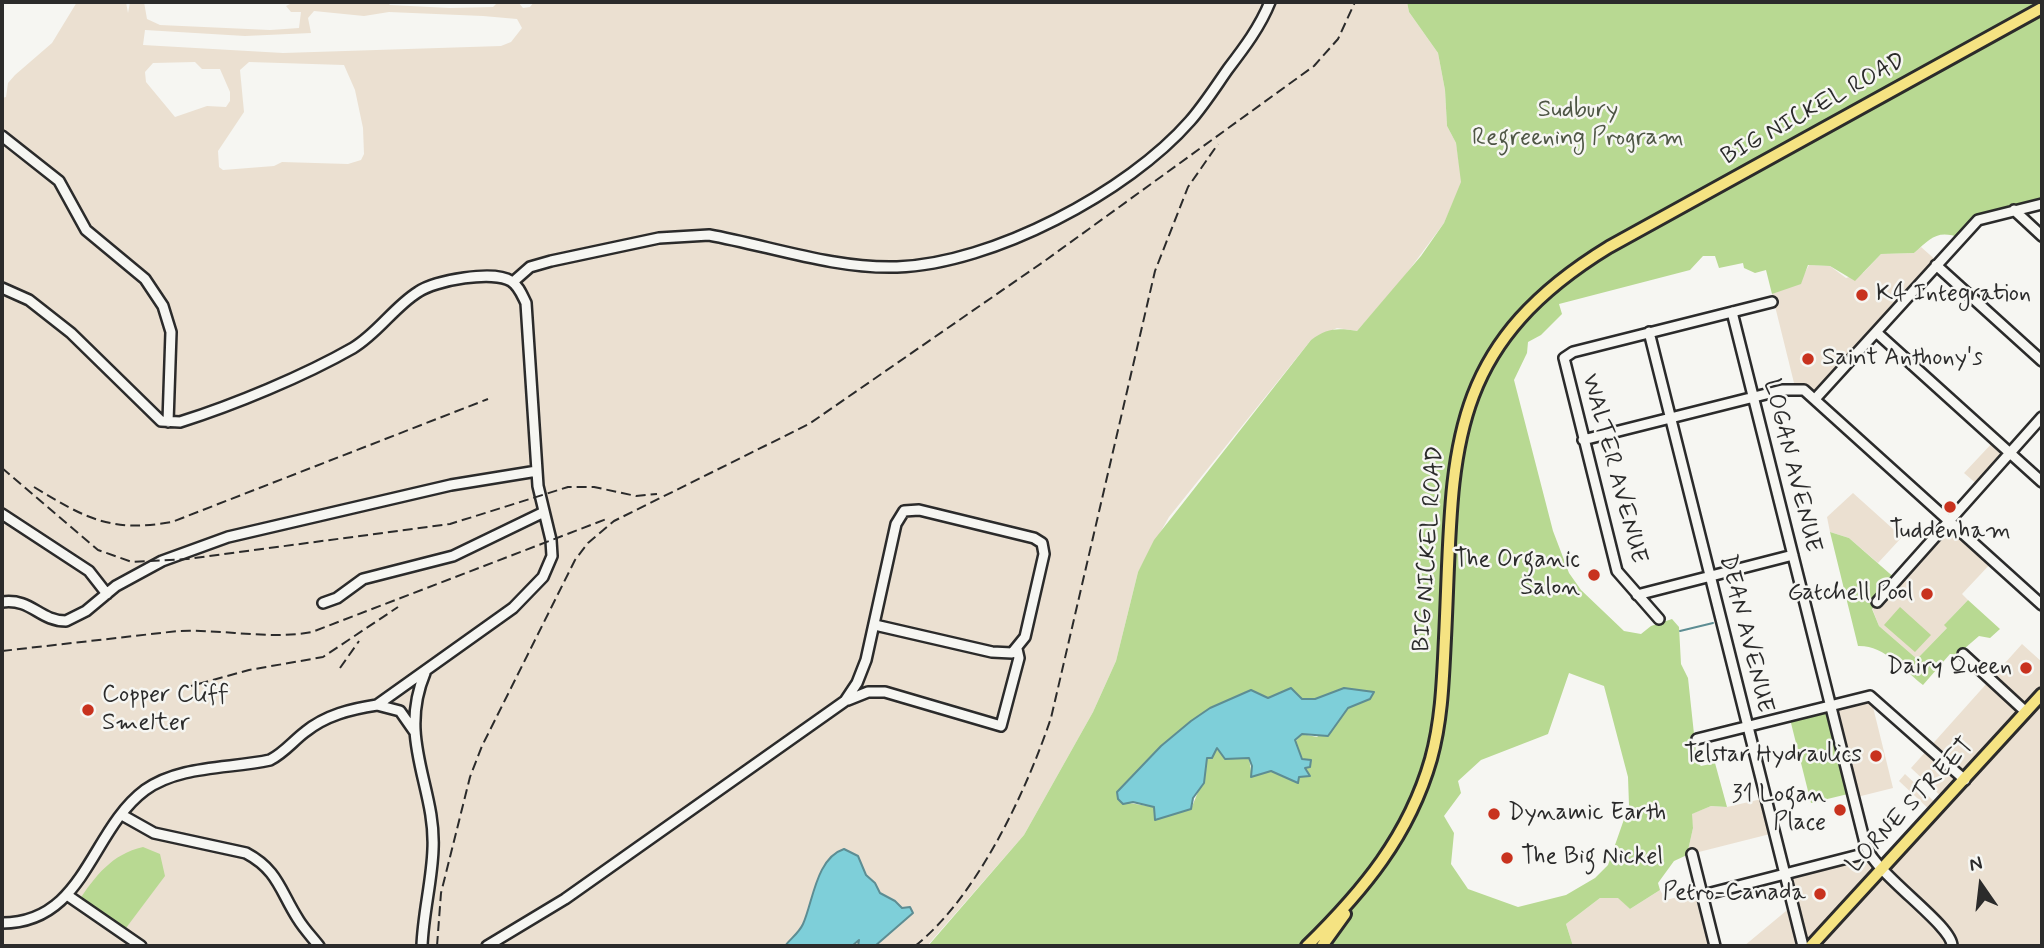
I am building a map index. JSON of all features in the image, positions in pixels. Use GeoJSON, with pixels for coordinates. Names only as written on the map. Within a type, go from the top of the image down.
{"type":"FeatureCollection","features":[{"type":"Feature","properties":{"kind":"main road","name":"BIG NICKEL ROAD"},"geometry":{"type":"LineString","coordinates":[[1307,946],[1352,901],[1378,870],[1401,834],[1419,797],[1441,712],[1452,480],[1458,440],[1478,382],[1512,326],[1556,283],[1609,247],[2042,8]]}},
{"type":"Feature","properties":{"kind":"main road","name":"LORNE STREET"},"geometry":{"type":"LineString","coordinates":[[1811,946],[2042,694]]}},
{"type":"Feature","properties":{"kind":"main road"},"geometry":{"type":"LineString","coordinates":[[1322,946],[1352,901]]}},
{"type":"Feature","properties":{"kind":"street"},"geometry":{"type":"LineString","coordinates":[[513,282],[530,267],[627,244],[682,236],[709,235],[882,267],[942,261],[1018,237],[1103,192],[1169,142],[1191,121],[1255,32],[1270,2]]}},
{"type":"Feature","properties":{"kind":"street"},"geometry":{"type":"LineString","coordinates":[[2,136],[59,181],[73,201],[86,230],[145,279],[163,306],[171,332],[169,422]]}},
{"type":"Feature","properties":{"kind":"street"},"geometry":{"type":"LineString","coordinates":[[1815,398],[1979,220],[2042,204]]}},
{"type":"Feature","properties":{"kind":"street"},"geometry":{"type":"LineString","coordinates":[[2014,210],[2042,236]]}},
{"type":"Feature","properties":{"kind":"street"},"geometry":{"type":"LineString","coordinates":[[1936,265],[2042,361]]}},
{"type":"Feature","properties":{"kind":"street"},"geometry":{"type":"LineString","coordinates":[[2,288],[29,300],[54,319],[111,369],[150,412],[169,422],[180,422],[355,347],[424,288],[493,275],[513,282],[526,303],[529,321],[537,471],[552,556],[543,577],[513,608],[377,705]]}},
{"type":"Feature","properties":{"kind":"street"},"geometry":{"type":"LineString","coordinates":[[1649,332],[1772,302]]}},
{"type":"Feature","properties":{"kind":"street","name":"LOGAN AVENUE"},"geometry":{"type":"LineString","coordinates":[[1732,312],[1866,847],[1882,869],[1948,932],[1952,946]]}},
{"type":"Feature","properties":{"kind":"street","name":"WALTER AVENUE"},"geometry":{"type":"LineString","coordinates":[[1649,332],[1573,352],[1564,358],[1617,571],[1659,619]]}},
{"type":"Feature","properties":{"kind":"street","name":"DEAN AVENUE"},"geometry":{"type":"LineString","coordinates":[[1649,332],[1803,946]]}},
{"type":"Feature","properties":{"kind":"street"},"geometry":{"type":"LineString","coordinates":[[1876,332],[2042,482]]}},
{"type":"Feature","properties":{"kind":"street"},"geometry":{"type":"LineString","coordinates":[[1583,440],[1754,397],[1794,388],[1804,390],[2042,605]]}},
{"type":"Feature","properties":{"kind":"street"},"geometry":{"type":"LineString","coordinates":[[1877,602],[2042,417]]}},
{"type":"Feature","properties":{"kind":"street"},"geometry":{"type":"LineString","coordinates":[[2,602],[26,603],[45,616],[66,621],[162,561],[228,537],[451,485],[537,471]]}},
{"type":"Feature","properties":{"kind":"street"},"geometry":{"type":"LineString","coordinates":[[845,701],[862,673],[898,518],[904,511],[919,510],[1041,541],[1044,554],[1025,637],[1017,649],[1003,654],[875,625]]}},
{"type":"Feature","properties":{"kind":"street"},"geometry":{"type":"LineString","coordinates":[[323,603],[337,598],[363,579],[453,556],[544,512]]}},
{"type":"Feature","properties":{"kind":"street"},"geometry":{"type":"LineString","coordinates":[[2,514],[89,571],[107,594]]}},
{"type":"Feature","properties":{"kind":"street"},"geometry":{"type":"LineString","coordinates":[[1637,595],[1793,555]]}},
{"type":"Feature","properties":{"kind":"street"},"geometry":{"type":"LineString","coordinates":[[487,946],[565,899],[845,701],[868,692],[885,692],[1001,726],[1019,658],[1017,649]]}},
{"type":"Feature","properties":{"kind":"street"},"geometry":{"type":"LineString","coordinates":[[1963,654],[2026,712]]}},
{"type":"Feature","properties":{"kind":"street"},"geometry":{"type":"LineString","coordinates":[[422,946],[433,849],[414,731],[419,687],[426,671]]}},
{"type":"Feature","properties":{"kind":"street"},"geometry":{"type":"LineString","coordinates":[[1697,739],[1865,695],[1874,698],[1965,780]]}},
{"type":"Feature","properties":{"kind":"street"},"geometry":{"type":"LineString","coordinates":[[2,923],[18,923],[47,913],[67,895],[122,815],[146,789],[166,779],[270,760],[281,755],[317,723],[353,708],[377,705],[400,711],[414,731]]}},
{"type":"Feature","properties":{"kind":"street"},"geometry":{"type":"LineString","coordinates":[[122,815],[154,833],[246,853],[258,859],[270,868],[299,922],[319,946]]}},
{"type":"Feature","properties":{"kind":"street"},"geometry":{"type":"LineString","coordinates":[[1692,854],[1716,946]]}},
{"type":"Feature","properties":{"kind":"street"},"geometry":{"type":"LineString","coordinates":[[1703,895],[1859,855]]}},
{"type":"Feature","properties":{"kind":"street"},"geometry":{"type":"LineString","coordinates":[[67,895],[141,946]]}},
{"type":"Feature","properties":{"kind":"shaded area"},"geometry":{"type":"Polygon","coordinates":[[[77,2],[126,2],[128,13],[130,2],[144,2],[147,19],[160,25],[270,30],[299,28],[301,12],[291,12],[286,6],[294,2],[387,2],[390,5],[450,8],[493,7],[498,2],[518,2],[523,8],[530,7],[534,2],[1407,2],[1409,12],[1438,53],[1445,90],[1447,126],[1456,143],[1462,182],[1444,223],[1401,281],[1357,331],[1337,328],[1311,340],[1169,517],[1138,572],[1116,661],[1093,712],[1024,835],[927,946],[2,946],[2,98],[6,97],[8,83],[15,75],[52,43],[77,2]],[[314,11],[308,18],[311,33],[245,36],[145,30],[143,45],[283,53],[501,46],[511,42],[522,28],[517,19],[483,16],[389,12],[364,16],[314,11]],[[195,62],[153,63],[145,72],[146,82],[175,117],[207,106],[226,107],[230,101],[230,92],[220,69],[202,69],[195,62]],[[249,62],[240,70],[244,112],[218,151],[219,167],[223,170],[274,166],[282,162],[348,164],[361,160],[364,154],[363,128],[355,90],[344,65],[249,62]]]}},
{"type":"Feature","properties":{"kind":"shaded area"},"geometry":{"type":"Polygon","coordinates":[[[1921,247],[1938,262],[1815,398],[1795,387],[1772,294],[1801,280],[1809,265],[1830,266],[1846,278],[1863,273],[1881,254],[1914,253],[1921,247]]]}},
{"type":"Feature","properties":{"kind":"shaded area"},"geometry":{"type":"Polygon","coordinates":[[[1995,440],[2009,453],[1979,486],[1964,473],[1995,440]]]}},
{"type":"Feature","properties":{"kind":"shaded area"},"geometry":{"type":"Polygon","coordinates":[[[1853,493],[1902,537],[1878,563],[1849,538],[1830,532],[1827,517],[1853,493]]]}},
{"type":"Feature","properties":{"kind":"shaded area"},"geometry":{"type":"Polygon","coordinates":[[[1950,520],[1994,560],[1962,594],[1968,600],[1945,624],[1948,627],[1917,659],[1879,626],[1872,608],[1950,520]]]}},
{"type":"Feature","properties":{"kind":"shaded area"},"geometry":{"type":"Polygon","coordinates":[[[2022,644],[2042,662],[2042,946],[1744,946],[1792,906],[1784,873],[1867,851],[1881,869],[1933,813],[1899,781],[1905,774],[1939,806],[1945,800],[1911,768],[2022,644]]]}},
{"type":"Feature","properties":{"kind":"shaded area"},"geometry":{"type":"Polygon","coordinates":[[[1870,695],[1893,788],[1853,798],[1829,704],[1870,695]]]}},
{"type":"Feature","properties":{"kind":"shaded area"},"geometry":{"type":"Polygon","coordinates":[[[1766,798],[1774,833],[1687,855],[1693,828],[1691,814],[1711,806],[1727,807],[1766,798]]]}},
{"type":"Feature","properties":{"kind":"shaded area"},"geometry":{"type":"Polygon","coordinates":[[[1660,890],[1666,900],[1701,891],[1715,946],[1573,946],[1566,924],[1600,898],[1619,898],[1630,909],[1660,890]]]}},
{"type":"Feature","properties":{"kind":"green space","name":"Sudbury Regreening Program"},"geometry":{"type":"Polygon","coordinates":[[[1407,2],[2042,2],[2042,203],[1983,217],[1961,238],[1946,234],[1935,236],[1914,253],[1881,254],[1855,281],[1830,266],[1808,265],[1801,284],[1772,294],[1766,270],[1755,273],[1744,268],[1743,263],[1719,268],[1715,256],[1703,256],[1690,270],[1559,304],[1562,314],[1541,335],[1528,342],[1527,353],[1514,380],[1553,531],[1569,573],[1581,590],[1624,631],[1641,634],[1651,626],[1672,619],[1679,627],[1681,664],[1688,678],[1697,762],[1701,766],[1715,763],[1727,807],[1711,806],[1692,814],[1693,828],[1687,855],[1674,861],[1658,883],[1660,890],[1630,909],[1618,898],[1600,898],[1566,924],[1573,946],[928,946],[1024,835],[1093,712],[1116,661],[1138,572],[1154,540],[1311,340],[1333,330],[1357,331],[1421,256],[1444,223],[1461,182],[1456,143],[1447,126],[1445,90],[1438,53],[1409,12],[1407,2]],[[1569,673],[1548,734],[1481,760],[1458,781],[1461,793],[1444,816],[1454,833],[1451,864],[1468,889],[1518,907],[1566,895],[1595,878],[1608,865],[1629,805],[1628,777],[1604,686],[1569,673]],[[1344,688],[1315,699],[1302,699],[1289,689],[1268,698],[1251,690],[1229,700],[1178,733],[1117,792],[1123,802],[1154,807],[1155,820],[1191,809],[1205,775],[1207,757],[1217,748],[1225,759],[1249,758],[1251,771],[1271,771],[1298,783],[1298,777],[1310,776],[1294,743],[1302,734],[1317,737],[1348,708],[1370,699],[1373,692],[1344,688]]]}},
{"type":"Feature","properties":{"kind":"green space"},"geometry":{"type":"Polygon","coordinates":[[[1830,532],[1849,538],[1897,580],[1872,609],[1879,626],[1917,659],[1947,628],[1944,625],[1968,600],[2000,629],[1990,638],[1979,636],[1957,655],[1950,654],[1923,685],[1885,654],[1858,646],[1830,532]]]}},
{"type":"Feature","properties":{"kind":"green space"},"geometry":{"type":"Polygon","coordinates":[[[1900,607],[1931,635],[1915,652],[1884,625],[1900,607]]]}},
{"type":"Feature","properties":{"kind":"green space"},"geometry":{"type":"Polygon","coordinates":[[[1829,704],[1852,793],[1811,803],[1789,715],[1829,704]]]}},
{"type":"Feature","properties":{"kind":"green space"},"geometry":{"type":"Polygon","coordinates":[[[143,847],[160,854],[165,876],[123,932],[78,902],[105,867],[122,855],[143,847]]]}},
{"type":"Feature","properties":{"kind":"water"},"geometry":{"type":"Polygon","coordinates":[[[1291,688],[1302,699],[1315,699],[1344,688],[1374,692],[1370,699],[1348,708],[1328,736],[1302,734],[1295,740],[1302,759],[1311,760],[1310,767],[1305,768],[1310,776],[1299,777],[1298,783],[1271,771],[1251,777],[1252,766],[1249,758],[1225,759],[1217,748],[1212,758],[1207,758],[1204,783],[1193,798],[1191,809],[1155,820],[1154,807],[1133,802],[1123,804],[1118,799],[1117,792],[1161,746],[1210,708],[1251,690],[1268,698],[1291,688]]]}},
{"type":"Feature","properties":{"kind":"water"},"geometry":{"type":"Polygon","coordinates":[[[844,849],[858,856],[866,875],[875,883],[880,893],[902,908],[910,907],[913,913],[875,946],[858,946],[859,940],[852,946],[785,946],[803,924],[827,861],[844,849]]]}},
{"type":"Feature","properties":{"kind":"waterway"},"geometry":{"type":"LineString","coordinates":[[1680,631],[1713,623]]}},
{"type":"Feature","properties":{"kind":"railway"},"geometry":{"type":"LineString","coordinates":[[437,946],[441,893],[470,777],[482,746],[575,560],[588,543],[614,521],[809,424],[1046,260],[1314,66],[1338,39],[1355,2]]}},
{"type":"Feature","properties":{"kind":"railway"},"geometry":{"type":"LineString","coordinates":[[915,946],[938,925],[979,872],[1013,810],[1041,747],[1051,718],[1155,271],[1188,187],[1218,144]]}},
{"type":"Feature","properties":{"kind":"railway"},"geometry":{"type":"LineString","coordinates":[[34,487],[68,507],[99,520],[132,526],[172,522],[488,399]]}},
{"type":"Feature","properties":{"kind":"railway"},"geometry":{"type":"LineString","coordinates":[[2,468],[98,550],[132,562],[187,559],[450,524],[568,487],[594,487],[636,496],[657,494]]}},
{"type":"Feature","properties":{"kind":"railway"},"geometry":{"type":"LineString","coordinates":[[2,651],[178,631],[262,635],[312,632],[609,518]]}},
{"type":"Feature","properties":{"kind":"railway"},"geometry":{"type":"LineString","coordinates":[[184,688],[249,670],[323,657],[398,607]]}},
{"type":"Feature","properties":{"kind":"railway"},"geometry":{"type":"LineString","coordinates":[[340,668],[359,641]]}},
{"type":"Feature","properties":{"kind":"place","name":"K4 Integration"},"geometry":{"type":"Point","coordinates":[1862,295]}},
{"type":"Feature","properties":{"kind":"place","name":"Saint Anthony's"},"geometry":{"type":"Point","coordinates":[1808,359]}},
{"type":"Feature","properties":{"kind":"place","name":"Tuddenham"},"geometry":{"type":"Point","coordinates":[1950,507]}},
{"type":"Feature","properties":{"kind":"place","name":"The Organic Salon"},"geometry":{"type":"Point","coordinates":[1594,575]}},
{"type":"Feature","properties":{"kind":"place","name":"Gatchell Pool"},"geometry":{"type":"Point","coordinates":[1927,594]}},
{"type":"Feature","properties":{"kind":"place","name":"Dairy Queen"},"geometry":{"type":"Point","coordinates":[2026,668]}},
{"type":"Feature","properties":{"kind":"place","name":"Copper Cliff Smelter"},"geometry":{"type":"Point","coordinates":[88,710]}},
{"type":"Feature","properties":{"kind":"place","name":"Telstar Hydraulics"},"geometry":{"type":"Point","coordinates":[1876,756]}},
{"type":"Feature","properties":{"kind":"place","name":"31 Logan Place"},"geometry":{"type":"Point","coordinates":[1840,810]}},
{"type":"Feature","properties":{"kind":"place","name":"Dynamic Earth"},"geometry":{"type":"Point","coordinates":[1494,814]}},
{"type":"Feature","properties":{"kind":"place","name":"The Big Nickel"},"geometry":{"type":"Point","coordinates":[1507,858]}},
{"type":"Feature","properties":{"kind":"place","name":"Petro-Canada"},"geometry":{"type":"Point","coordinates":[1820,894]}}]}
